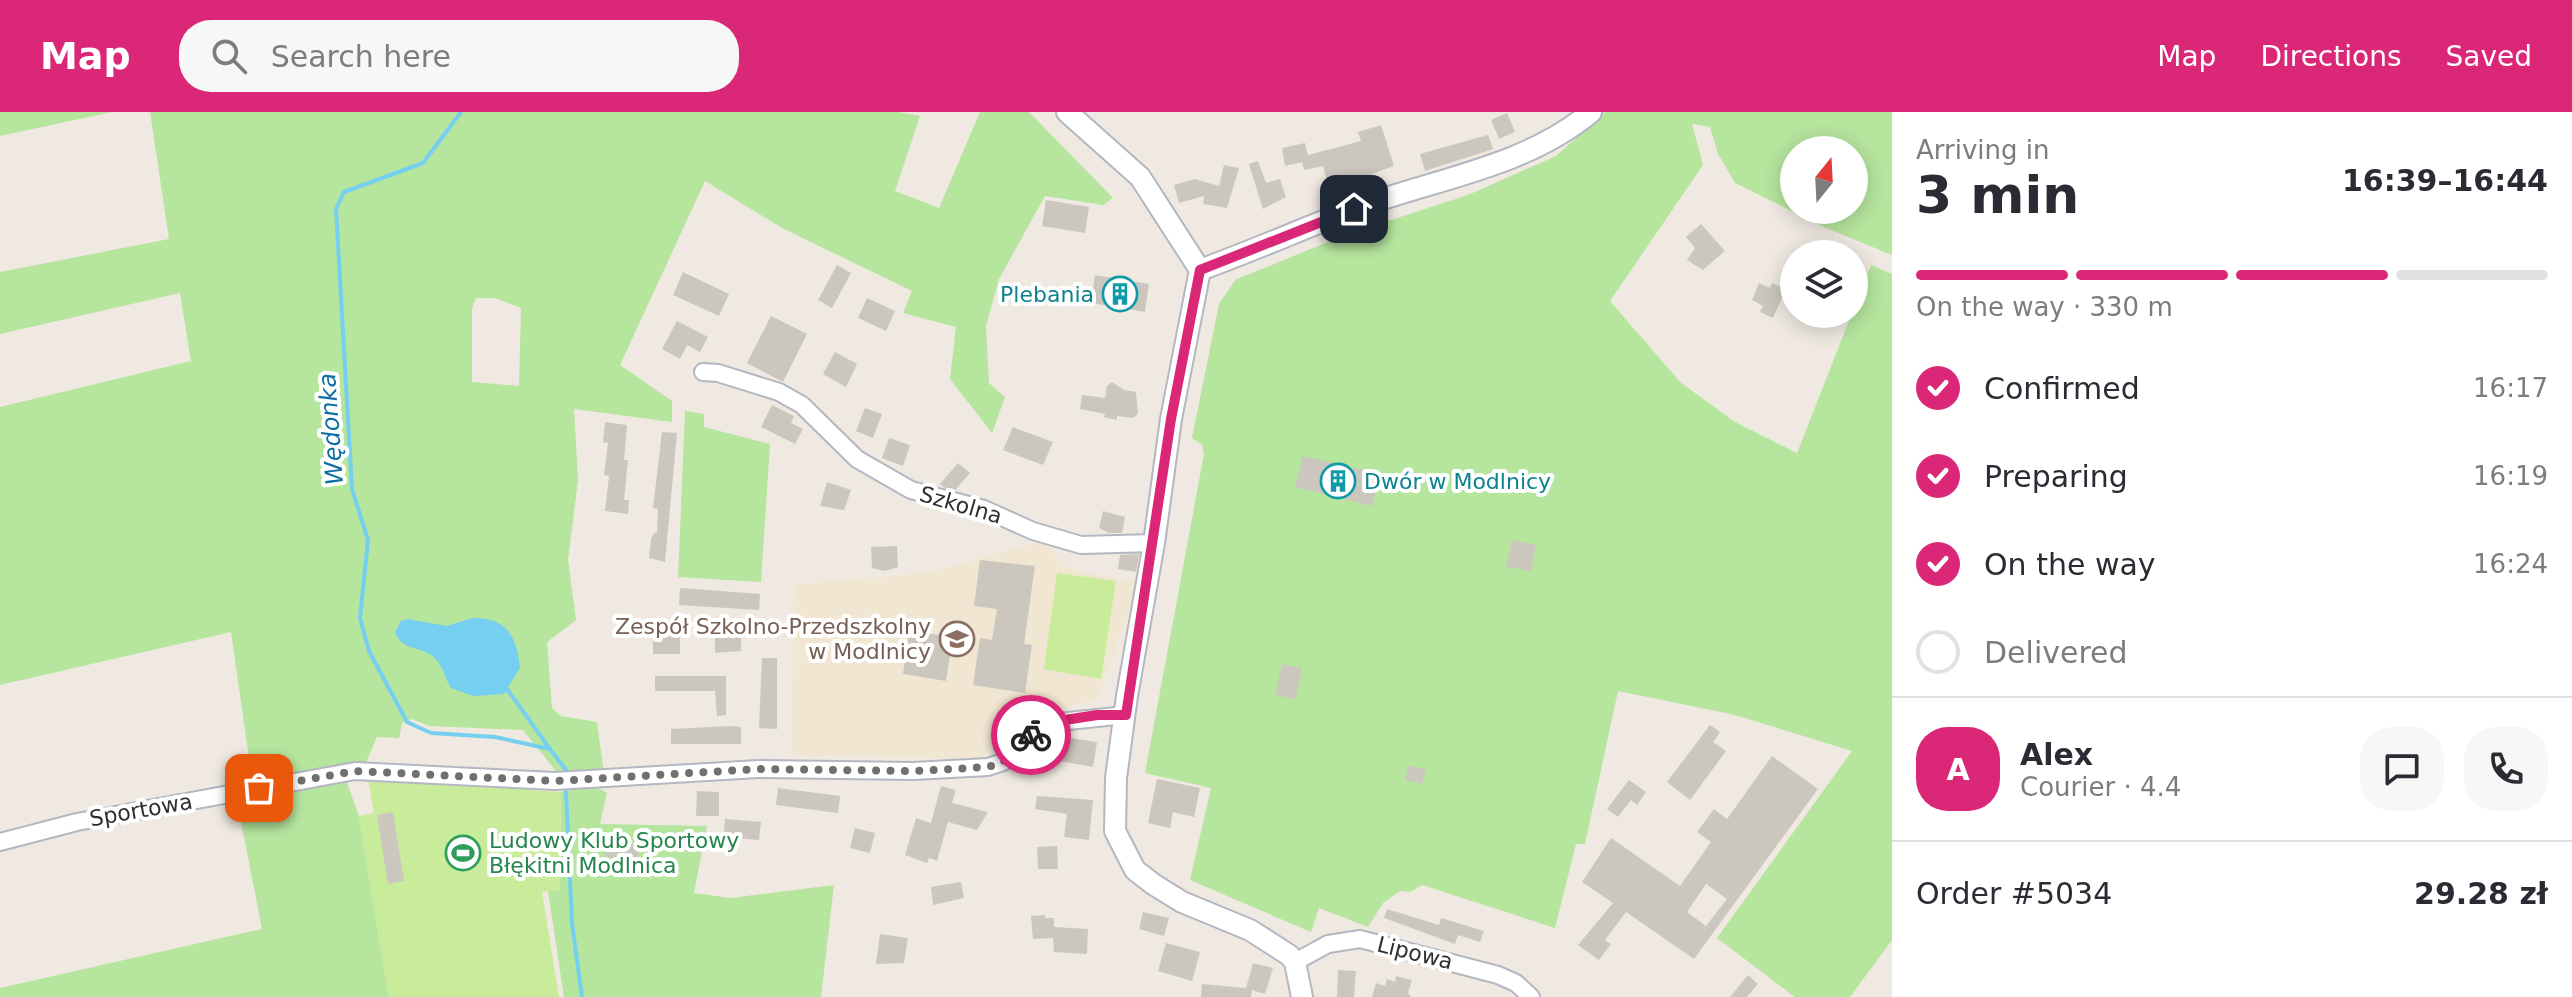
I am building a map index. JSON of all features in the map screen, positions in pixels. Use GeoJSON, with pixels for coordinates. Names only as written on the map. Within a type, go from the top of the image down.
{"type":"FeatureCollection","features":[{"type":"Feature","properties":{"kind":"street"},"geometry":{"type":"LineString","coordinates":[[1067,112],[1140,177],[1200,270],[1171,419],[1116,778],[1114,810],[1118,841],[1135,870],[1153,884],[1182,902],[1250,930],[1295,962],[1302,997]]}},
{"type":"Feature","properties":{"kind":"street"},"geometry":{"type":"LineString","coordinates":[[1200,270],[1354,209],[1460,176],[1531,149],[1575,125],[1591,112]]}},
{"type":"Feature","properties":{"kind":"street","name":"Szkolna"},"geometry":{"type":"LineString","coordinates":[[703,372],[718,373],[779,392],[802,405],[857,459],[911,490],[984,509],[1033,531],[1081,545],[1154,543]]}},
{"type":"Feature","properties":{"kind":"street","name":"Sportowa"},"geometry":{"type":"LineString","coordinates":[[0,842],[77,822],[355,771],[555,781],[758,769],[914,771],[988,767],[1003,762],[1039,724],[1097,715],[1126,715]]}},
{"type":"Feature","properties":{"kind":"street","name":"Lipowa"},"geometry":{"type":"LineString","coordinates":[[1295,962],[1328,944],[1360,939],[1498,975],[1516,983],[1531,997]]}},
{"type":"Feature","properties":{"kind":"shaded area","name":"Zespół Szkolno-Przedszkolny w Modlnicy"},"geometry":{"type":"Polygon","coordinates":[[[1042,541],[1071,570],[1139,582],[1097,699],[1029,717],[980,759],[791,755],[794,585],[932,572],[1042,541]]]}},
{"type":"Feature","properties":{"kind":"green space"},"geometry":{"type":"Polygon","coordinates":[[[0,112],[112,112],[0,136],[0,112]]]}},
{"type":"Feature","properties":{"kind":"green space"},"geometry":{"type":"Polygon","coordinates":[[[150,112],[898,112],[920,116],[895,191],[939,208],[980,112],[1029,112],[1113,198],[1103,205],[1045,196],[999,279],[986,326],[989,383],[1005,397],[992,433],[950,379],[956,327],[903,313],[912,291],[782,228],[705,181],[620,365],[672,401],[672,422],[574,409],[578,480],[568,560],[576,620],[547,642],[552,708],[561,716],[597,722],[604,774],[560,776],[523,730],[430,726],[411,719],[402,723],[399,738],[377,737],[364,767],[253,786],[231,632],[0,685],[0,407],[191,361],[180,293],[0,334],[0,272],[169,239],[150,112]],[[476,298],[472,309],[472,382],[519,386],[521,308],[495,298],[476,298]]]}},
{"type":"Feature","properties":{"kind":"green space"},"geometry":{"type":"Polygon","coordinates":[[[1605,112],[1892,112],[1892,255],[1868,245],[1868,240],[1856,240],[1818,224],[1868,224],[1868,136],[1780,136],[1780,205],[1735,183],[1718,154],[1710,127],[1692,124],[1703,165],[1610,301],[1680,382],[1735,422],[1797,453],[1846,328],[1868,328],[1868,273],[1871,265],[1892,274],[1892,940],[1850,997],[1795,997],[1717,938],[1852,751],[1735,715],[1618,691],[1585,844],[1576,844],[1555,928],[1422,885],[1410,892],[1400,891],[1383,903],[1368,927],[1319,908],[1311,932],[1190,880],[1211,788],[1145,773],[1204,454],[1202,445],[1192,438],[1219,304],[1235,280],[1345,235],[1468,195],[1556,156],[1605,112]]]}},
{"type":"Feature","properties":{"kind":"green space"},"geometry":{"type":"Polygon","coordinates":[[[685,411],[704,414],[704,427],[770,444],[761,582],[678,577],[685,411]]]}},
{"type":"Feature","properties":{"kind":"green space"},"geometry":{"type":"Polygon","coordinates":[[[1057,573],[1116,581],[1101,679],[1044,669],[1057,573]]]}},
{"type":"Feature","properties":{"kind":"green space"},"geometry":{"type":"Polygon","coordinates":[[[345,777],[359,816],[389,997],[0,997],[0,988],[262,929],[236,796],[345,777]]]}},
{"type":"Feature","properties":{"kind":"green space","name":"Ludowy Klub Sportowy Błękitni Modlnica"},"geometry":{"type":"Polygon","coordinates":[[[368,779],[561,792],[560,890],[542,892],[559,997],[389,997],[359,816],[374,813],[368,779]]]}},
{"type":"Feature","properties":{"kind":"green space"},"geometry":{"type":"Polygon","coordinates":[[[594,786],[607,793],[600,824],[707,826],[694,893],[731,898],[834,885],[821,997],[564,997],[548,891],[560,890],[561,792],[594,786]]]}},
{"type":"Feature","properties":{"kind":"water"},"geometry":{"type":"Polygon","coordinates":[[[472,618],[494,621],[513,638],[520,668],[504,694],[473,696],[451,688],[435,658],[401,642],[395,632],[401,621],[407,619],[447,626],[472,618]]]}},
{"type":"Feature","properties":{"kind":"building"},"geometry":{"type":"Polygon","coordinates":[[[1507,113],[1515,132],[1499,139],[1491,120],[1507,113]]]}},
{"type":"Feature","properties":{"kind":"building"},"geometry":{"type":"Polygon","coordinates":[[[1381,125],[1394,166],[1353,181],[1328,185],[1323,166],[1304,170],[1302,162],[1285,166],[1282,148],[1305,143],[1308,155],[1361,141],[1358,132],[1381,125]]]}},
{"type":"Feature","properties":{"kind":"building"},"geometry":{"type":"Polygon","coordinates":[[[1488,135],[1493,149],[1425,171],[1420,154],[1488,135]]]}},
{"type":"Feature","properties":{"kind":"building"},"geometry":{"type":"Polygon","coordinates":[[[1258,161],[1266,183],[1280,179],[1286,197],[1263,209],[1249,164],[1258,161]]]}},
{"type":"Feature","properties":{"kind":"building"},"geometry":{"type":"Polygon","coordinates":[[[1224,165],[1239,168],[1227,208],[1203,204],[1204,196],[1179,203],[1174,185],[1195,179],[1219,186],[1224,165]]]}},
{"type":"Feature","properties":{"kind":"building"},"geometry":{"type":"Polygon","coordinates":[[[1046,200],[1089,207],[1085,233],[1042,226],[1046,200]]]}},
{"type":"Feature","properties":{"kind":"building"},"geometry":{"type":"Polygon","coordinates":[[[1701,224],[1725,251],[1703,270],[1687,260],[1695,248],[1686,237],[1701,224]]]}},
{"type":"Feature","properties":{"kind":"building"},"geometry":{"type":"Polygon","coordinates":[[[837,265],[851,273],[832,308],[818,300],[837,265]]]}},
{"type":"Feature","properties":{"kind":"building"},"geometry":{"type":"Polygon","coordinates":[[[683,272],[729,294],[719,316],[673,295],[683,272]]]}},
{"type":"Feature","properties":{"kind":"building","name":"Plebania"},"geometry":{"type":"Polygon","coordinates":[[[1095,275],[1149,284],[1145,312],[1091,303],[1095,275]]]}},
{"type":"Feature","properties":{"kind":"building"},"geometry":{"type":"Polygon","coordinates":[[[1759,283],[1770,288],[1772,283],[1780,286],[1780,302],[1773,318],[1760,312],[1763,306],[1752,300],[1759,283]]]}},
{"type":"Feature","properties":{"kind":"building"},"geometry":{"type":"Polygon","coordinates":[[[867,298],[895,311],[886,331],[858,318],[867,298]]]}},
{"type":"Feature","properties":{"kind":"building"},"geometry":{"type":"Polygon","coordinates":[[[771,316],[807,334],[783,382],[747,363],[771,316]]]}},
{"type":"Feature","properties":{"kind":"building"},"geometry":{"type":"Polygon","coordinates":[[[677,321],[708,337],[700,352],[687,345],[680,359],[662,349],[677,321]]]}},
{"type":"Feature","properties":{"kind":"building"},"geometry":{"type":"Polygon","coordinates":[[[835,352],[857,364],[846,387],[823,374],[835,352]]]}},
{"type":"Feature","properties":{"kind":"building"},"geometry":{"type":"Polygon","coordinates":[[[1112,382],[1124,390],[1136,392],[1138,414],[1133,418],[1117,416],[1117,420],[1080,409],[1082,395],[1105,398],[1107,386],[1112,382]]]}},
{"type":"Feature","properties":{"kind":"building"},"geometry":{"type":"Polygon","coordinates":[[[772,405],[794,416],[791,423],[803,429],[795,444],[761,427],[772,405]]]}},
{"type":"Feature","properties":{"kind":"building"},"geometry":{"type":"Polygon","coordinates":[[[865,408],[882,414],[873,438],[856,431],[865,408]]]}},
{"type":"Feature","properties":{"kind":"building"},"geometry":{"type":"Polygon","coordinates":[[[605,422],[627,425],[624,500],[629,500],[628,514],[605,511],[609,476],[604,475],[608,443],[603,442],[605,422]]]}},
{"type":"Feature","properties":{"kind":"building"},"geometry":{"type":"Polygon","coordinates":[[[1013,427],[1053,442],[1043,465],[1003,450],[1013,427]]]}},
{"type":"Feature","properties":{"kind":"building"},"geometry":{"type":"Polygon","coordinates":[[[662,432],[677,433],[665,562],[649,558],[651,539],[657,533],[658,509],[653,508],[662,432]]]}},
{"type":"Feature","properties":{"kind":"building"},"geometry":{"type":"Polygon","coordinates":[[[889,438],[910,445],[903,466],[882,458],[889,438]]]}},
{"type":"Feature","properties":{"kind":"building","name":"Dwór w Modlnicy"},"geometry":{"type":"Polygon","coordinates":[[[1303,456],[1380,474],[1372,506],[1295,487],[1303,456]]]}},
{"type":"Feature","properties":{"kind":"building"},"geometry":{"type":"Polygon","coordinates":[[[958,463],[970,473],[955,490],[943,487],[940,484],[958,463]]]}},
{"type":"Feature","properties":{"kind":"building"},"geometry":{"type":"Polygon","coordinates":[[[827,482],[851,490],[844,510],[820,506],[827,482]]]}},
{"type":"Feature","properties":{"kind":"building"},"geometry":{"type":"Polygon","coordinates":[[[1103,511],[1125,517],[1122,533],[1109,533],[1099,528],[1103,511]]]}},
{"type":"Feature","properties":{"kind":"building"},"geometry":{"type":"Polygon","coordinates":[[[1512,540],[1536,545],[1531,571],[1506,567],[1512,540]]]}},
{"type":"Feature","properties":{"kind":"building"},"geometry":{"type":"Polygon","coordinates":[[[897,546],[898,567],[885,571],[872,568],[871,547],[897,546]]]}},
{"type":"Feature","properties":{"kind":"building"},"geometry":{"type":"Polygon","coordinates":[[[1139,554],[1136,572],[1118,569],[1120,555],[1139,554]]]}},
{"type":"Feature","properties":{"kind":"building"},"geometry":{"type":"Polygon","coordinates":[[[980,560],[1035,566],[1024,644],[1032,645],[1025,693],[973,685],[980,638],[992,640],[997,609],[974,606],[980,560]]]}},
{"type":"Feature","properties":{"kind":"building"},"geometry":{"type":"Polygon","coordinates":[[[680,588],[760,594],[759,610],[679,605],[680,588]]]}},
{"type":"Feature","properties":{"kind":"building"},"geometry":{"type":"Polygon","coordinates":[[[909,631],[953,637],[946,681],[903,674],[909,631]]]}},
{"type":"Feature","properties":{"kind":"building"},"geometry":{"type":"Polygon","coordinates":[[[680,636],[680,654],[653,654],[653,639],[680,636]]]}},
{"type":"Feature","properties":{"kind":"building"},"geometry":{"type":"Polygon","coordinates":[[[715,636],[741,636],[741,651],[715,653],[715,636]]]}},
{"type":"Feature","properties":{"kind":"building"},"geometry":{"type":"Polygon","coordinates":[[[762,658],[777,658],[777,729],[759,728],[762,658]]]}},
{"type":"Feature","properties":{"kind":"building"},"geometry":{"type":"Polygon","coordinates":[[[1282,664],[1302,668],[1296,699],[1275,695],[1282,664]]]}},
{"type":"Feature","properties":{"kind":"building"},"geometry":{"type":"Polygon","coordinates":[[[655,676],[726,676],[726,715],[717,716],[715,691],[655,691],[655,676]]]}},
{"type":"Feature","properties":{"kind":"building"},"geometry":{"type":"Polygon","coordinates":[[[1710,725],[1720,732],[1713,742],[1726,751],[1690,800],[1667,782],[1710,725]]]}},
{"type":"Feature","properties":{"kind":"building"},"geometry":{"type":"Polygon","coordinates":[[[741,727],[741,744],[671,744],[671,729],[741,727]]]}},
{"type":"Feature","properties":{"kind":"building"},"geometry":{"type":"Polygon","coordinates":[[[1063,737],[1097,742],[1093,767],[1060,761],[1063,737]]]}},
{"type":"Feature","properties":{"kind":"building"},"geometry":{"type":"Polygon","coordinates":[[[1772,756],[1818,789],[1694,959],[1626,912],[1605,940],[1611,944],[1599,960],[1578,945],[1613,903],[1582,882],[1611,838],[1680,886],[1711,842],[1697,832],[1714,809],[1727,819],[1772,756]],[[1706,884],[1687,912],[1706,926],[1727,899],[1706,884]]]}},
{"type":"Feature","properties":{"kind":"building"},"geometry":{"type":"Polygon","coordinates":[[[1408,766],[1426,770],[1422,784],[1405,780],[1408,766]]]}},
{"type":"Feature","properties":{"kind":"building"},"geometry":{"type":"Polygon","coordinates":[[[1157,779],[1200,788],[1194,817],[1173,812],[1170,828],[1148,823],[1157,779]]]}},
{"type":"Feature","properties":{"kind":"building"},"geometry":{"type":"Polygon","coordinates":[[[1629,780],[1646,792],[1637,805],[1631,800],[1618,817],[1607,809],[1629,780]]]}},
{"type":"Feature","properties":{"kind":"building"},"geometry":{"type":"Polygon","coordinates":[[[941,786],[956,790],[952,803],[988,812],[977,830],[948,822],[937,861],[929,858],[927,863],[905,855],[916,818],[931,823],[941,786]]]}},
{"type":"Feature","properties":{"kind":"building"},"geometry":{"type":"Polygon","coordinates":[[[778,788],[840,796],[838,813],[776,805],[778,788]]]}},
{"type":"Feature","properties":{"kind":"building"},"geometry":{"type":"Polygon","coordinates":[[[697,791],[719,792],[719,816],[696,816],[697,791]]]}},
{"type":"Feature","properties":{"kind":"building"},"geometry":{"type":"Polygon","coordinates":[[[1037,796],[1093,800],[1089,840],[1064,837],[1067,814],[1035,809],[1037,796]]]}},
{"type":"Feature","properties":{"kind":"building"},"geometry":{"type":"Polygon","coordinates":[[[393,812],[404,881],[388,884],[377,815],[393,812]]]}},
{"type":"Feature","properties":{"kind":"building"},"geometry":{"type":"Polygon","coordinates":[[[725,819],[761,822],[759,840],[736,838],[735,849],[723,848],[725,819]]]}},
{"type":"Feature","properties":{"kind":"building"},"geometry":{"type":"Polygon","coordinates":[[[855,828],[875,833],[870,853],[850,848],[855,828]]]}},
{"type":"Feature","properties":{"kind":"building"},"geometry":{"type":"Polygon","coordinates":[[[606,843],[639,845],[638,865],[632,864],[632,873],[612,872],[613,858],[605,858],[606,843]]]}},
{"type":"Feature","properties":{"kind":"building"},"geometry":{"type":"Polygon","coordinates":[[[1057,846],[1058,869],[1038,869],[1037,847],[1057,846]]]}},
{"type":"Feature","properties":{"kind":"building"},"geometry":{"type":"Polygon","coordinates":[[[961,882],[964,898],[933,905],[931,887],[961,882]]]}},
{"type":"Feature","properties":{"kind":"building"},"geometry":{"type":"Polygon","coordinates":[[[1387,909],[1439,925],[1441,918],[1484,931],[1480,942],[1458,935],[1455,944],[1384,918],[1387,909]]]}},
{"type":"Feature","properties":{"kind":"building"},"geometry":{"type":"Polygon","coordinates":[[[1143,912],[1169,918],[1164,936],[1139,929],[1143,912]]]}},
{"type":"Feature","properties":{"kind":"building"},"geometry":{"type":"Polygon","coordinates":[[[1045,915],[1045,918],[1054,918],[1054,927],[1088,929],[1087,954],[1054,952],[1053,938],[1033,939],[1031,916],[1045,915]]]}},
{"type":"Feature","properties":{"kind":"building"},"geometry":{"type":"Polygon","coordinates":[[[880,934],[908,938],[904,963],[876,964],[880,934]]]}},
{"type":"Feature","properties":{"kind":"building"},"geometry":{"type":"Polygon","coordinates":[[[1166,943],[1200,952],[1192,981],[1158,971],[1166,943]]]}},
{"type":"Feature","properties":{"kind":"building"},"geometry":{"type":"Polygon","coordinates":[[[1253,963],[1273,968],[1265,994],[1252,990],[1251,997],[1201,997],[1202,984],[1246,988],[1253,963]]]}},
{"type":"Feature","properties":{"kind":"building"},"geometry":{"type":"Polygon","coordinates":[[[1338,970],[1356,971],[1354,997],[1337,997],[1338,970]]]}},
{"type":"Feature","properties":{"kind":"building"},"geometry":{"type":"Polygon","coordinates":[[[1748,975],[1758,984],[1747,997],[1730,997],[1748,975]]]}},
{"type":"Feature","properties":{"kind":"building"},"geometry":{"type":"Polygon","coordinates":[[[1396,976],[1412,980],[1408,993],[1411,997],[1372,997],[1376,983],[1385,986],[1387,979],[1395,982],[1396,976]]]}},
{"type":"Feature","properties":{"kind":"waterway","name":"Wędonka"},"geometry":{"type":"LineString","coordinates":[[461,112],[423,163],[344,192],[336,209],[352,489],[368,540],[360,618],[369,651],[407,722],[431,733],[495,737],[550,749],[566,770]]}},
{"type":"Feature","properties":{"kind":"waterway"},"geometry":{"type":"LineString","coordinates":[[507,689],[550,749]]}},
{"type":"Feature","properties":{"kind":"waterway","name":"Wędonka"},"geometry":{"type":"LineString","coordinates":[[566,792],[572,923],[582,997]]}},
{"type":"Feature","properties":{"kind":"way so far"},"geometry":{"type":"LineString","coordinates":[[259,788],[355,771],[555,781],[758,769],[914,771],[988,767],[1003,762],[1031,735]]}},
{"type":"Feature","properties":{"kind":"place","name":"Plebania"},"geometry":{"type":"Point","coordinates":[1120,294]}},
{"type":"Feature","properties":{"kind":"place","name":"Dwór w Modlnicy"},"geometry":{"type":"Point","coordinates":[1338,481]}},
{"type":"Feature","properties":{"kind":"place","name":"Zespół Szkolno-Przedszkolny w Modlnicy"},"geometry":{"type":"Point","coordinates":[957,639]}},
{"type":"Feature","properties":{"kind":"place","name":"Ludowy Klub Sportowy Błękitni Modlnica"},"geometry":{"type":"Point","coordinates":[463,853]}},
{"type":"Feature","properties":{"kind":"route"},"geometry":{"type":"LineString","coordinates":[[1031,735],[1039,724],[1097,715],[1126,715],[1171,419],[1200,270],[1305,231],[1354,209]]}}]}
